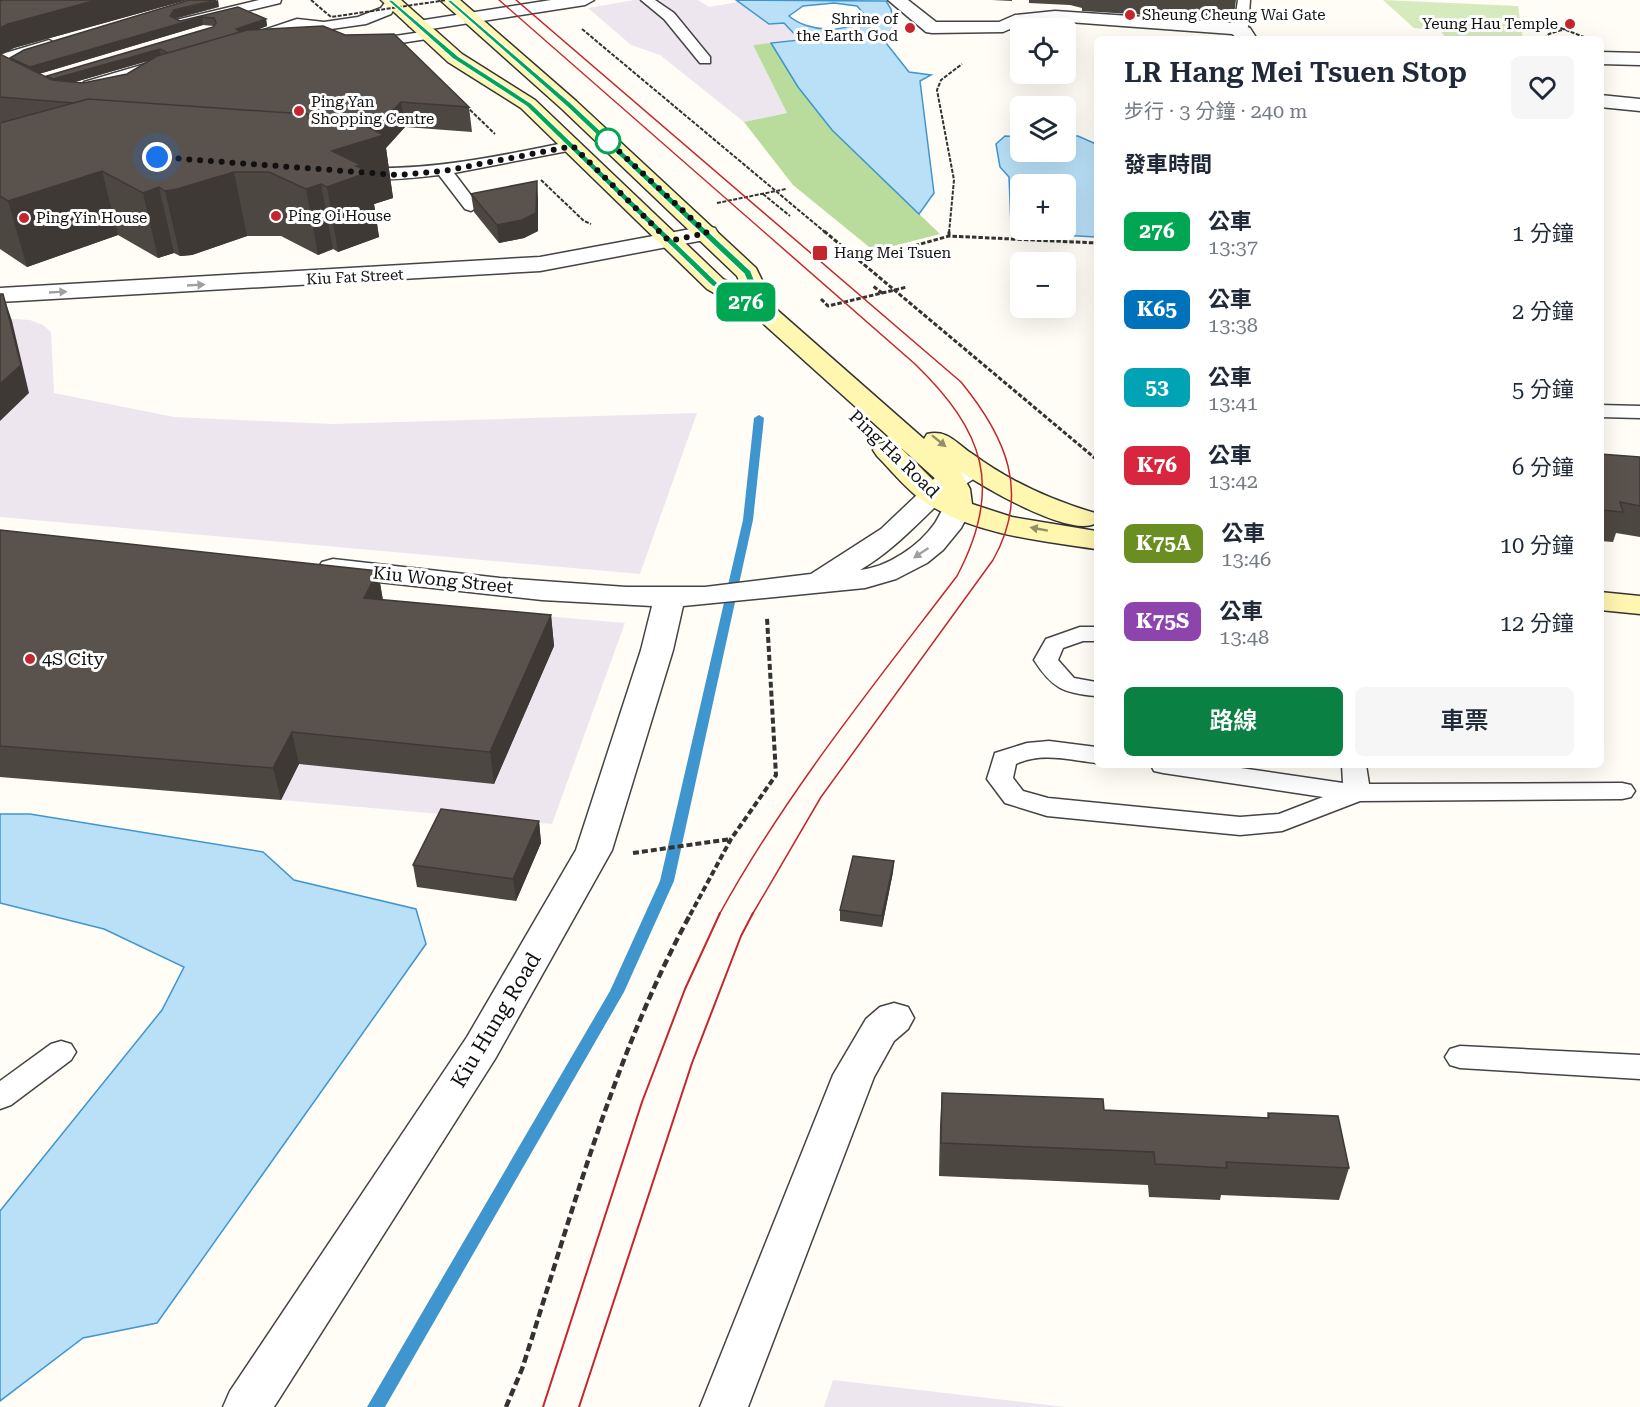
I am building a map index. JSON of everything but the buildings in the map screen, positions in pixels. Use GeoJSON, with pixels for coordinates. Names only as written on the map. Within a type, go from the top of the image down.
{"type":"FeatureCollection","features":[{"type":"Feature","properties":{"kind":"street","name":"Ping Ha Road"},"geometry":{"type":"LineString","coordinates":[[448,0],[473,19],[748,273],[765,312]]}},
{"type":"Feature","properties":{"kind":"street"},"geometry":{"type":"LineString","coordinates":[[479,0],[495,14]]}},
{"type":"Feature","properties":{"kind":"street"},"geometry":{"type":"LineString","coordinates":[[423,31],[457,33],[473,19],[585,0]]}},
{"type":"Feature","properties":{"kind":"street"},"geometry":{"type":"LineString","coordinates":[[897,0],[932,28],[1003,27],[1015,21],[1056,16],[1242,35]]}},
{"type":"Feature","properties":{"kind":"street","name":"Ping Ha Road"},"geometry":{"type":"LineString","coordinates":[[391,1],[455,58],[514,93],[573,146],[715,284],[765,312],[854,394],[886,398],[951,479],[957,509],[1010,524],[1094,540]]}},
{"type":"Feature","properties":{"kind":"street"},"geometry":{"type":"LineString","coordinates":[[429,7],[501,73],[514,93]]}},
{"type":"Feature","properties":{"kind":"street"},"geometry":{"type":"LineString","coordinates":[[1604,58],[1640,58]]}},
{"type":"Feature","properties":{"kind":"street"},"geometry":{"type":"LineString","coordinates":[[1604,101],[1640,105]]}},
{"type":"Feature","properties":{"kind":"street","name":"Kiu Fat Street"},"geometry":{"type":"LineString","coordinates":[[0,295],[380,275],[540,264],[707,233]]}},
{"type":"Feature","properties":{"kind":"street","name":"Ping Ha Road"},"geometry":{"type":"LineString","coordinates":[[854,394],[844,410],[951,479],[1025,499],[1094,522]]}},
{"type":"Feature","properties":{"kind":"street","name":"Kiu Wong Street"},"geometry":{"type":"LineString","coordinates":[[307,566],[590,595],[761,600],[815,582],[852,563],[892,535],[951,479]]}},
{"type":"Feature","properties":{"kind":"street","name":"Kiu Wong Street"},"geometry":{"type":"LineString","coordinates":[[815,582],[849,582],[897,568],[929,548],[941,536],[957,509]]}},
{"type":"Feature","properties":{"kind":"street","name":"Kiu Hung Road"},"geometry":{"type":"LineString","coordinates":[[247,1407],[481,1048],[594,850],[657,650],[680,596]]}},
{"type":"Feature","properties":{"kind":"street"},"geometry":{"type":"LineString","coordinates":[[1604,601],[1640,605]]}},
{"type":"Feature","properties":{"kind":"street"},"geometry":{"type":"LineString","coordinates":[[724,1407],[854,1075],[880,1030],[894,1018]]}},
{"type":"Feature","properties":{"kind":"lane"},"geometry":{"type":"LineString","coordinates":[[647,0],[669,16],[705,60]]}},
{"type":"Feature","properties":{"kind":"lane"},"geometry":{"type":"LineString","coordinates":[[1242,35],[1244,0]]}},
{"type":"Feature","properties":{"kind":"lane"},"geometry":{"type":"LineString","coordinates":[[274,45],[236,46],[302,24],[361,21],[386,11],[391,1]]}},
{"type":"Feature","properties":{"kind":"lane"},"geometry":{"type":"LineString","coordinates":[[200,33],[280,4]]}},
{"type":"Feature","properties":{"kind":"lane"},"geometry":{"type":"LineString","coordinates":[[167,27],[222,11],[280,4],[302,24],[354,30],[423,31]]}},
{"type":"Feature","properties":{"kind":"lane"},"geometry":{"type":"LineString","coordinates":[[352,45],[398,41],[423,31]]}},
{"type":"Feature","properties":{"kind":"lane"},"geometry":{"type":"LineString","coordinates":[[30,83],[1,68],[1,63],[7,57],[64,40]]}},
{"type":"Feature","properties":{"kind":"lane"},"geometry":{"type":"LineString","coordinates":[[77,88],[177,64],[141,85]]}},
{"type":"Feature","properties":{"kind":"lane"},"geometry":{"type":"LineString","coordinates":[[9,72],[32,65]]}},
{"type":"Feature","properties":{"kind":"lane"},"geometry":{"type":"LineString","coordinates":[[336,171],[398,175],[444,171],[573,146]]}},
{"type":"Feature","properties":{"kind":"lane"},"geometry":{"type":"LineString","coordinates":[[444,171],[471,206]]}},
{"type":"Feature","properties":{"kind":"lane"},"geometry":{"type":"LineString","coordinates":[[1604,411],[1640,412]]}},
{"type":"Feature","properties":{"kind":"lane"},"geometry":{"type":"LineString","coordinates":[[1094,633],[1080,633],[1054,644],[1046,660],[1057,678],[1076,686],[1094,689]]}},
{"type":"Feature","properties":{"kind":"lane"},"geometry":{"type":"LineString","coordinates":[[1094,755],[1052,749],[1022,750],[1004,759],[1000,779],[1014,797],[1047,807],[1240,826],[1282,822],[1357,793]]}},
{"type":"Feature","properties":{"kind":"lane"},"geometry":{"type":"LineString","coordinates":[[1184,768],[1357,793],[1622,791]]}},
{"type":"Feature","properties":{"kind":"lane"},"geometry":{"type":"LineString","coordinates":[[1354,768],[1357,793]]}},
{"type":"Feature","properties":{"kind":"lane"},"geometry":{"type":"LineString","coordinates":[[0,1097],[62,1053]]}},
{"type":"Feature","properties":{"kind":"lane"},"geometry":{"type":"LineString","coordinates":[[1460,1057],[1640,1067]]}},
{"type":"Feature","properties":{"kind":"path"},"geometry":{"type":"LineString","coordinates":[[311,0],[331,17],[448,0]]}},
{"type":"Feature","properties":{"kind":"path"},"geometry":{"type":"LineString","coordinates":[[1545,22],[1582,36]]}},
{"type":"Feature","properties":{"kind":"path"},"geometry":{"type":"LineString","coordinates":[[1547,36],[1568,28]]}},
{"type":"Feature","properties":{"kind":"path"},"geometry":{"type":"LineString","coordinates":[[581,29],[1094,457]]}},
{"type":"Feature","properties":{"kind":"path"},"geometry":{"type":"LineString","coordinates":[[949,237],[954,180],[937,90],[941,80],[962,64]]}},
{"type":"Feature","properties":{"kind":"path"},"geometry":{"type":"LineString","coordinates":[[464,104],[584,221],[597,227]]}},
{"type":"Feature","properties":{"kind":"path"},"geometry":{"type":"LineString","coordinates":[[714,204],[786,189]]}},
{"type":"Feature","properties":{"kind":"path"},"geometry":{"type":"LineString","coordinates":[[762,194],[790,216]]}},
{"type":"Feature","properties":{"kind":"path"},"geometry":{"type":"LineString","coordinates":[[871,258],[949,237],[1094,243]]}},
{"type":"Feature","properties":{"kind":"path"},"geometry":{"type":"LineString","coordinates":[[873,286],[882,293]]}},
{"type":"Feature","properties":{"kind":"path"},"geometry":{"type":"LineString","coordinates":[[821,299],[828,306],[907,287]]}},
{"type":"Feature","properties":{"kind":"path"},"geometry":{"type":"LineString","coordinates":[[506,1407],[522,1369],[613,1087],[642,1014],[674,944],[731,839],[776,775],[761,600]]}},
{"type":"Feature","properties":{"kind":"path"},"geometry":{"type":"LineString","coordinates":[[628,854],[731,839]]}},
{"type":"Feature","properties":{"kind":"shaded area"},"geometry":{"type":"Polygon","coordinates":[[[634,0],[698,0],[709,7],[738,2],[769,24],[784,23],[801,41],[753,45],[787,113],[744,122],[660,55],[631,45],[588,8],[634,0]]]}},
{"type":"Feature","properties":{"kind":"shaded area"},"geometry":{"type":"Polygon","coordinates":[[[0,318],[30,320],[43,325],[51,332],[54,393],[174,417],[332,424],[697,413],[640,574],[0,517],[0,318]]]}},
{"type":"Feature","properties":{"kind":"shaded area"},"geometry":{"type":"Polygon","coordinates":[[[383,602],[625,623],[552,824],[281,800],[383,602]]]}},
{"type":"Feature","properties":{"kind":"shaded area"},"geometry":{"type":"Polygon","coordinates":[[[833,1380],[1066,1407],[824,1407],[833,1380]]]}},
{"type":"Feature","properties":{"kind":"green space"},"geometry":{"type":"Polygon","coordinates":[[[1383,0],[1518,6],[1523,36],[1444,36],[1441,31],[1414,28],[1383,0]]]}},
{"type":"Feature","properties":{"kind":"green space"},"geometry":{"type":"Polygon","coordinates":[[[771,43],[832,130],[940,234],[874,251],[793,185],[744,122],[787,113],[753,45],[771,43]]]}},
{"type":"Feature","properties":{"kind":"water"},"geometry":{"type":"Polygon","coordinates":[[[736,0],[886,1],[891,9],[895,28],[886,43],[909,72],[931,75],[920,81],[934,193],[919,214],[832,130],[798,87],[771,43],[800,40],[784,23],[769,24],[736,0]],[[834,3],[803,6],[789,16],[806,26],[839,29],[858,21],[864,14],[857,6],[834,3]]]}},
{"type":"Feature","properties":{"kind":"water"},"geometry":{"type":"Polygon","coordinates":[[[1005,136],[1010,136],[1010,162],[1076,162],[1076,136],[1094,143],[1094,237],[1076,236],[1076,174],[1010,174],[1010,201],[1009,177],[1000,167],[996,144],[1005,136]]]}},
{"type":"Feature","properties":{"kind":"water"},"geometry":{"type":"Polygon","coordinates":[[[0,814],[30,814],[263,852],[294,880],[416,909],[426,944],[157,1323],[83,1338],[0,1401],[0,1211],[162,1010],[184,967],[104,929],[0,903],[0,814]]]}},
{"type":"Feature","properties":{"kind":"waterway"},"geometry":{"type":"LineString","coordinates":[[376,1407],[617,992],[667,881],[748,520],[759,418]]}},
{"type":"Feature","properties":{"kind":"tram line"},"geometry":{"type":"LineString","coordinates":[[499,0],[915,364],[939,389],[957,413],[971,437],[980,462],[983,487],[980,515],[972,544],[957,576],[862,699],[802,783],[745,870],[719,914]]}},
{"type":"Feature","properties":{"kind":"tram line"},"geometry":{"type":"LineString","coordinates":[[516,0],[961,382],[990,424],[1001,445],[1008,467],[1011,489],[1010,512],[1004,535],[993,560],[821,797],[752,915]]}},
{"type":"Feature","properties":{"kind":"tram line"},"geometry":{"type":"LineString","coordinates":[[579,1407],[692,1063],[741,936],[753,913]]}},
{"type":"Feature","properties":{"kind":"tram line"},"geometry":{"type":"LineString","coordinates":[[543,1407],[642,1102],[685,989],[719,914]]}},
{"type":"Feature","properties":{"kind":"bus line","name":"276"},"geometry":{"type":"LineString","coordinates":[[390,0],[455,58],[514,93],[528,104],[715,284],[765,312],[748,273],[569,105],[449,0]]}},
{"type":"Feature","properties":{"kind":"place","name":"Sheung Cheung Wai Gate"},"geometry":{"type":"Point","coordinates":[1130,15]}},
{"type":"Feature","properties":{"kind":"place","name":"Yeung Hau Temple"},"geometry":{"type":"Point","coordinates":[1570,24]}},
{"type":"Feature","properties":{"kind":"place","name":"Shrine of the Earth God"},"geometry":{"type":"Point","coordinates":[910,28]}},
{"type":"Feature","properties":{"kind":"place","name":"Ping Yan Shopping Centre"},"geometry":{"type":"Point","coordinates":[299,111]}},
{"type":"Feature","properties":{"kind":"place","name":"Ping Oi House"},"geometry":{"type":"Point","coordinates":[276,216]}},
{"type":"Feature","properties":{"kind":"place","name":"Ping Yin House"},"geometry":{"type":"Point","coordinates":[24,218]}},
{"type":"Feature","properties":{"kind":"place","name":"Hang Mei Tsuen"},"geometry":{"type":"Point","coordinates":[820,253]}},
{"type":"Feature","properties":{"kind":"place","name":"4S City"},"geometry":{"type":"Point","coordinates":[30,659]}},
{"type":"Feature","properties":{"kind":"route"},"geometry":{"type":"LineString","coordinates":[[157,157],[383,175],[413,175],[573,146],[669,241],[707,233],[608,141]]}}]}
